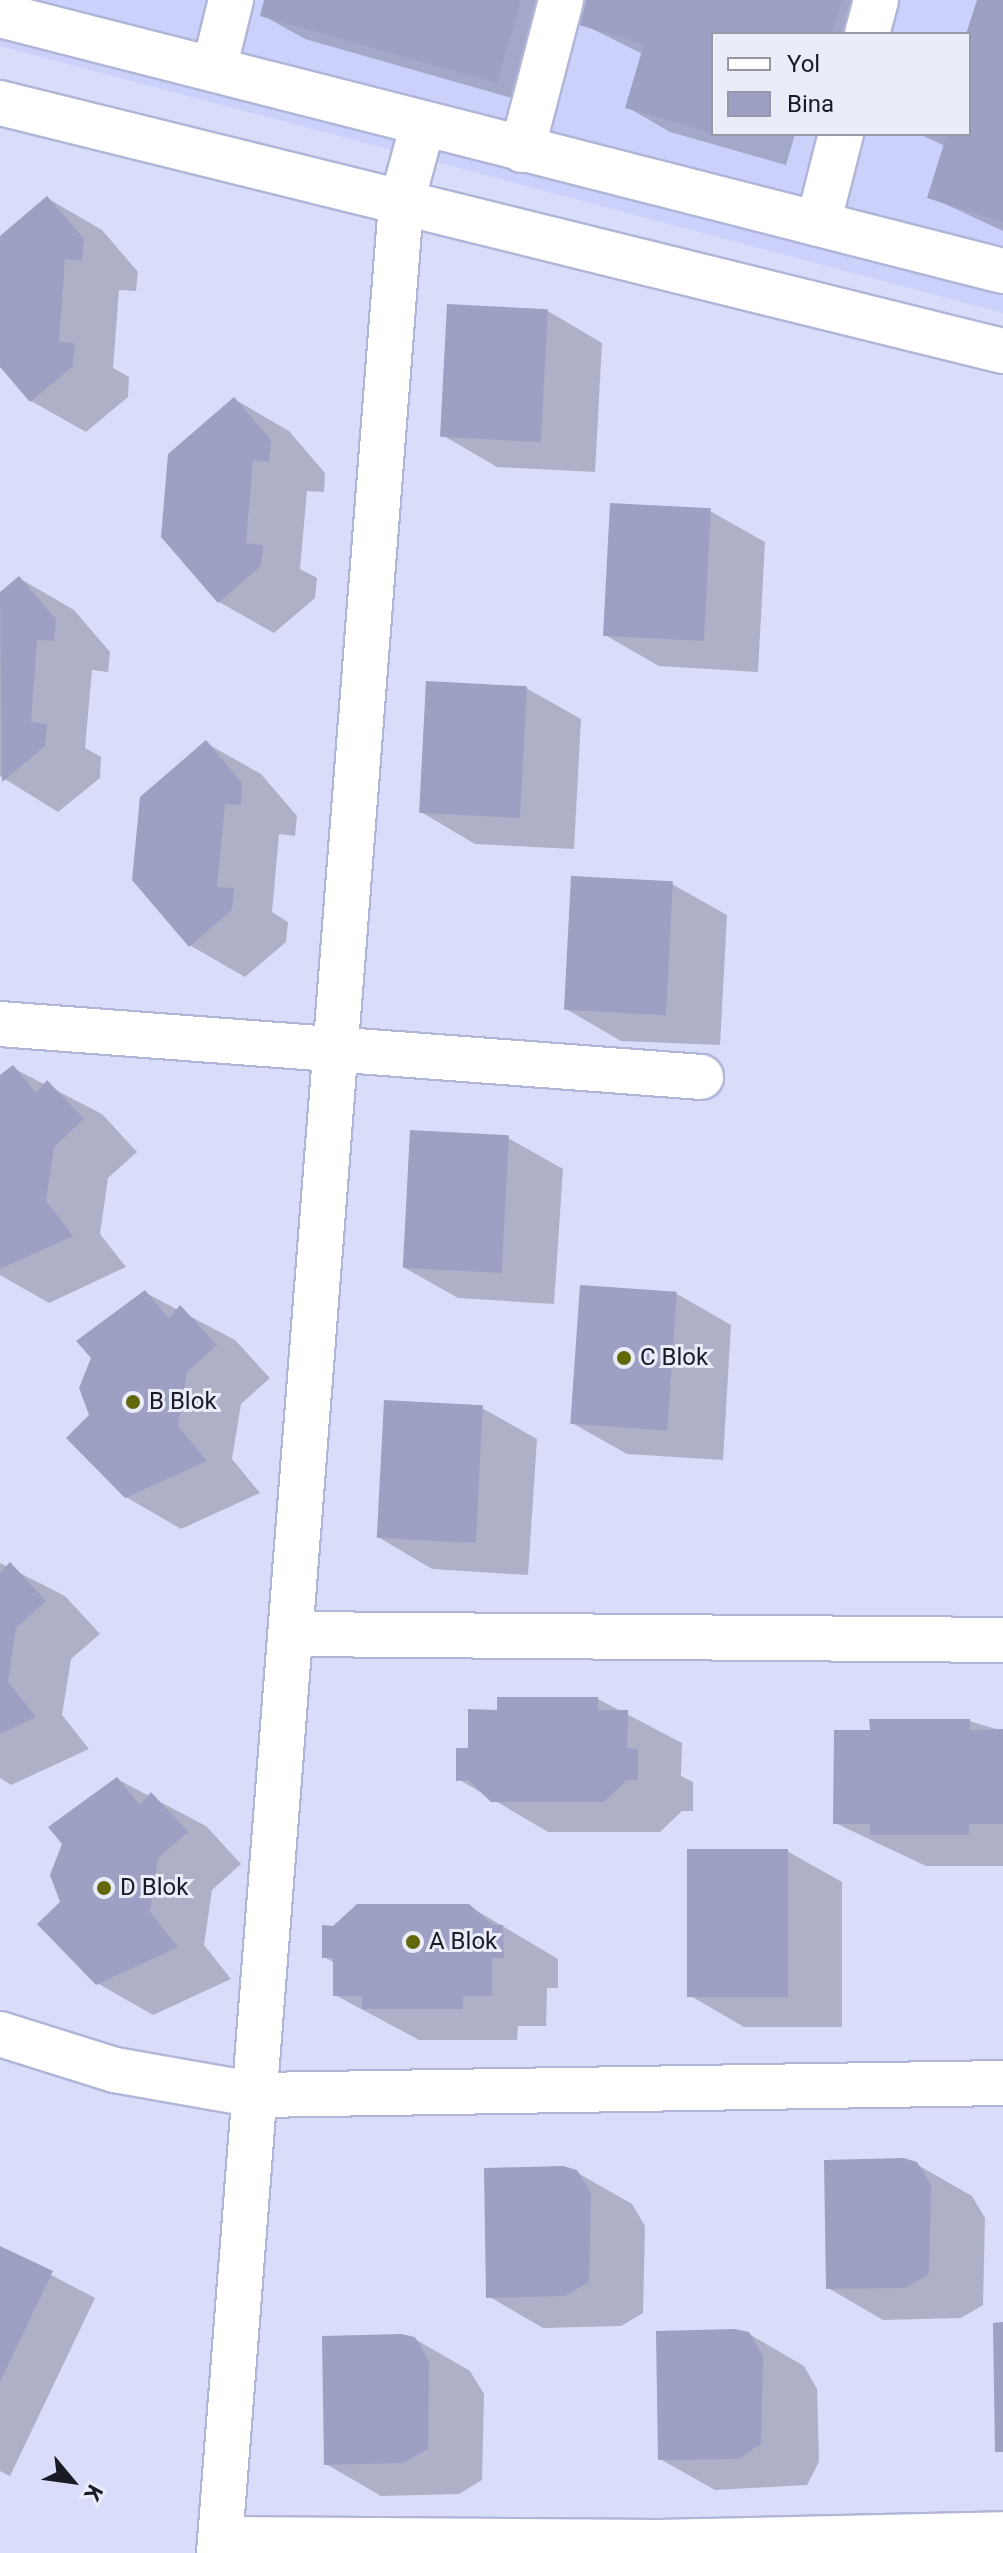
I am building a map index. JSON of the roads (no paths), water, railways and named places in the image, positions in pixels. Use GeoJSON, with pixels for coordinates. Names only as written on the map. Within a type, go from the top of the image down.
{"type":"FeatureCollection","features":[{"type":"Feature","properties":{"kind":"street"},"geometry":{"type":"LineString","coordinates":[[214,69],[231,0]]}},
{"type":"Feature","properties":{"kind":"street"},"geometry":{"type":"LineString","coordinates":[[522,150],[561,0]]}},
{"type":"Feature","properties":{"kind":"street"},"geometry":{"type":"LineString","coordinates":[[868,32],[876,0]]}},
{"type":"Feature","properties":{"kind":"street"},"geometry":{"type":"LineString","coordinates":[[0,15],[1003,271]]}},
{"type":"Feature","properties":{"kind":"street"},"geometry":{"type":"LineString","coordinates":[[0,103],[401,205],[1003,351]]}},
{"type":"Feature","properties":{"kind":"street"},"geometry":{"type":"LineString","coordinates":[[423,124],[401,205],[330,1051],[294,1634],[220,2546],[659,2547],[1003,2534]]}},
{"type":"Feature","properties":{"kind":"street"},"geometry":{"type":"LineString","coordinates":[[818,224],[840,136]]}},
{"type":"Feature","properties":{"kind":"street"},"geometry":{"type":"LineString","coordinates":[[0,1024],[701,1077]]}},
{"type":"Feature","properties":{"kind":"street"},"geometry":{"type":"LineString","coordinates":[[294,1634],[1003,1640]]}},
{"type":"Feature","properties":{"kind":"street"},"geometry":{"type":"LineString","coordinates":[[0,2034],[115,2070],[257,2095],[1003,2083]]}},
{"type":"Feature","properties":{"kind":"place","name":"C Blok"},"geometry":{"type":"Point","coordinates":[624,1358]}},
{"type":"Feature","properties":{"kind":"place","name":"B Blok"},"geometry":{"type":"Point","coordinates":[133,1402]}},
{"type":"Feature","properties":{"kind":"place","name":"D Blok"},"geometry":{"type":"Point","coordinates":[104,1888]}},
{"type":"Feature","properties":{"kind":"place","name":"A Blok"},"geometry":{"type":"Point","coordinates":[413,1942]}}]}
